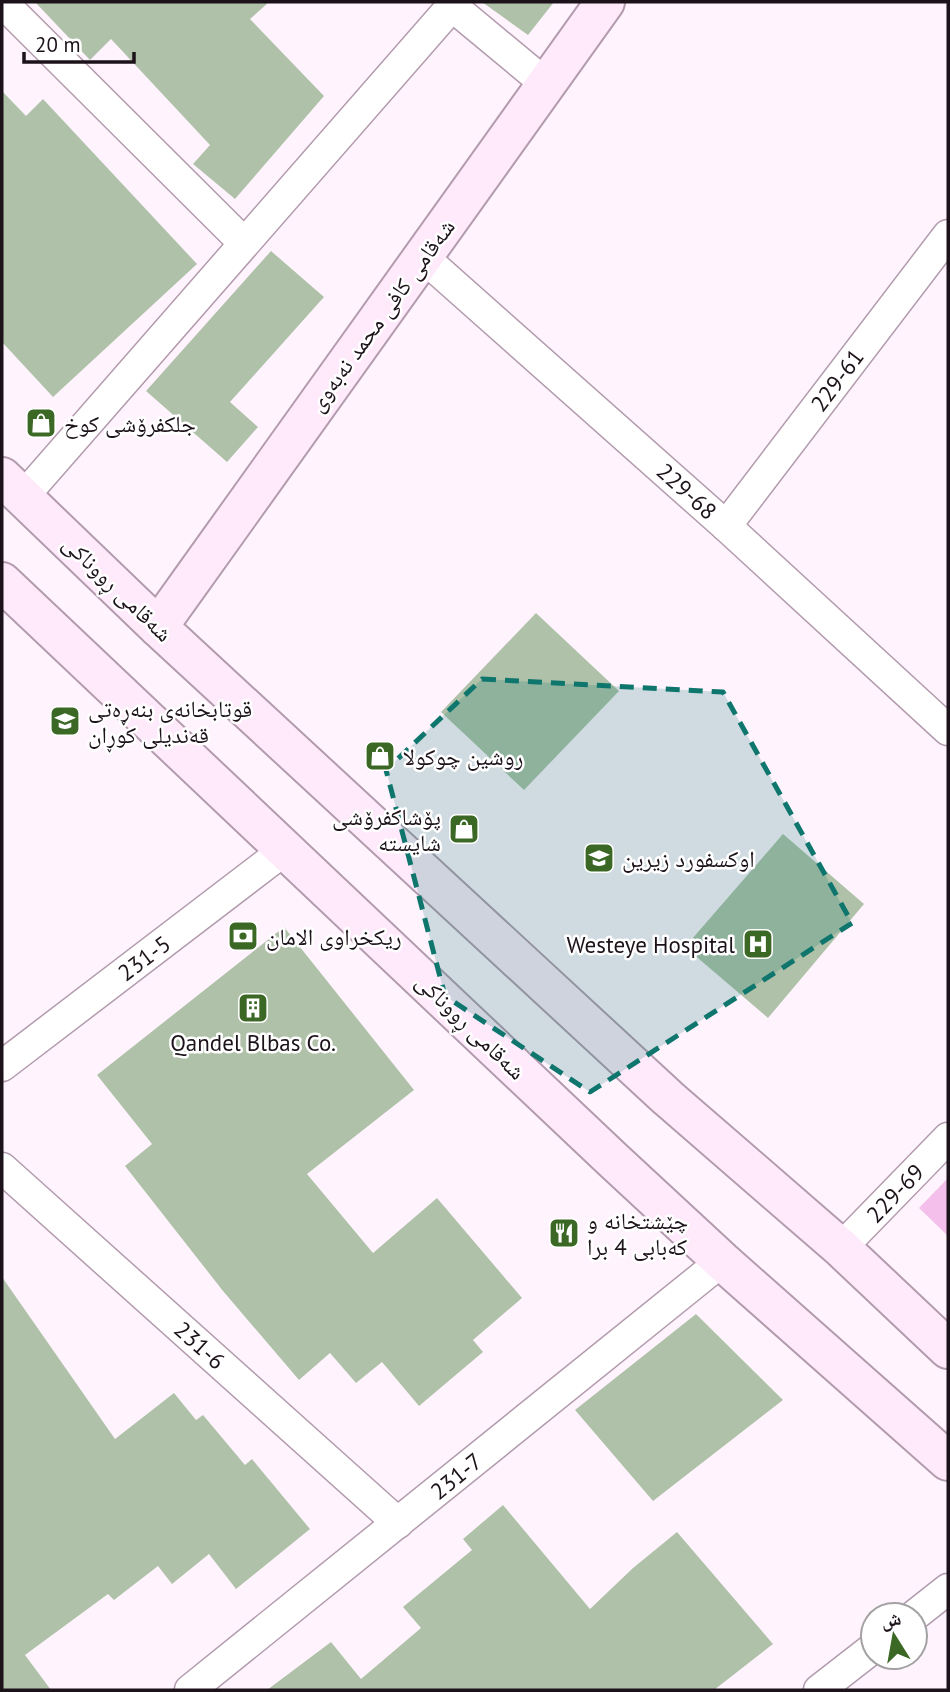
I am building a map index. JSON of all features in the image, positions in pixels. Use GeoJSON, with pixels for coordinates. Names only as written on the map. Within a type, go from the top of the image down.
{"type":"FeatureCollection","features":[{"type":"Feature","properties":{"kind":"main road","name":"شەقامی کافی محمد نەبەوی"},"geometry":{"type":"LineString","coordinates":[[158,627],[605,2]]}},
{"type":"Feature","properties":{"kind":"main road","name":"شەقامی ڕووناکی"},"geometry":{"type":"LineString","coordinates":[[12,487],[158,627],[668,1098],[841,1248],[948,1349]]}},
{"type":"Feature","properties":{"kind":"main road","name":"شەقامی ڕووناکی"},"geometry":{"type":"LineString","coordinates":[[2,582],[612,1159],[722,1261],[948,1461]]}},
{"type":"Feature","properties":{"kind":"street"},"geometry":{"type":"LineString","coordinates":[[2,2],[244,243]]}},
{"type":"Feature","properties":{"kind":"street"},"geometry":{"type":"LineString","coordinates":[[12,487],[244,243],[451,4],[546,84]]}},
{"type":"Feature","properties":{"kind":"street","name":"229-61"},"geometry":{"type":"LineString","coordinates":[[726,526],[948,235]]}},
{"type":"Feature","properties":{"kind":"street","name":"229-68"},"geometry":{"type":"LineString","coordinates":[[423,257],[726,526],[948,730]]}},
{"type":"Feature","properties":{"kind":"street","name":"231-5"},"geometry":{"type":"LineString","coordinates":[[2,1066],[286,849]]}},
{"type":"Feature","properties":{"kind":"street","name":"229-69"},"geometry":{"type":"LineString","coordinates":[[841,1248],[948,1138]]}},
{"type":"Feature","properties":{"kind":"street","name":"231-6"},"geometry":{"type":"LineString","coordinates":[[2,1168],[398,1522]]}},
{"type":"Feature","properties":{"kind":"street","name":"231-7"},"geometry":{"type":"LineString","coordinates":[[190,1690],[722,1261]]}},
{"type":"Feature","properties":{"kind":"street"},"geometry":{"type":"LineString","coordinates":[[929,1604],[948,1589]]}},
{"type":"Feature","properties":{"kind":"street"},"geometry":{"type":"LineString","coordinates":[[819,1690],[859,1659]]}},
{"type":"Feature","properties":{"kind":"highlighted area"},"geometry":{"type":"Polygon","coordinates":[[[482,679],[723,692],[852,923],[590,1092],[445,996],[386,770],[482,679]]]}},
{"type":"Feature","properties":{"kind":"shaded area"},"geometry":{"type":"Polygon","coordinates":[[[948,1178],[948,1236],[919,1208],[948,1178]]]}},
{"type":"Feature","properties":{"kind":"building"},"geometry":{"type":"Polygon","coordinates":[[[35,2],[269,2],[250,19],[324,96],[235,199],[193,164],[210,145],[111,39],[90,60],[35,2]]]}},
{"type":"Feature","properties":{"kind":"building"},"geometry":{"type":"Polygon","coordinates":[[[482,2],[554,2],[528,35],[482,2]]]}},
{"type":"Feature","properties":{"kind":"building"},"geometry":{"type":"Polygon","coordinates":[[[2,91],[26,116],[43,99],[197,264],[53,397],[2,342],[2,91]]]}},
{"type":"Feature","properties":{"kind":"building"},"geometry":{"type":"Polygon","coordinates":[[[271,251],[324,297],[230,402],[258,427],[227,462],[146,391],[271,251]]]}},
{"type":"Feature","properties":{"kind":"building"},"geometry":{"type":"Polygon","coordinates":[[[536,613],[619,691],[524,790],[441,712],[536,613]]]}},
{"type":"Feature","properties":{"kind":"building"},"geometry":{"type":"Polygon","coordinates":[[[783,834],[864,904],[768,1018],[685,947],[783,834]]]}},
{"type":"Feature","properties":{"kind":"building"},"geometry":{"type":"Polygon","coordinates":[[[284,927],[414,1090],[307,1174],[373,1253],[437,1198],[522,1298],[473,1340],[483,1352],[419,1406],[382,1362],[356,1383],[330,1353],[299,1380],[223,1291],[125,1166],[152,1144],[97,1075],[284,927]]]}},
{"type":"Feature","properties":{"kind":"building"},"geometry":{"type":"Polygon","coordinates":[[[2,1277],[115,1439],[174,1393],[196,1420],[203,1415],[245,1465],[252,1459],[310,1529],[236,1589],[209,1554],[172,1584],[158,1566],[114,1600],[108,1594],[25,1655],[51,1690],[2,1690],[2,1277]]]}},
{"type":"Feature","properties":{"kind":"building"},"geometry":{"type":"Polygon","coordinates":[[[696,1314],[783,1400],[653,1501],[575,1410],[696,1314]]]}},
{"type":"Feature","properties":{"kind":"building"},"geometry":{"type":"Polygon","coordinates":[[[503,1505],[590,1609],[633,1568],[677,1532],[773,1644],[714,1690],[267,1690],[331,1642],[361,1679],[421,1628],[403,1607],[472,1550],[463,1539],[503,1505]]]}},
{"type":"Feature","properties":{"kind":"place","name":"جلکفرۆشی کوخ"},"geometry":{"type":"Point","coordinates":[41,423]}},
{"type":"Feature","properties":{"kind":"place","name":"قوتابخانەی بنەڕەتی قەندیلی کوڕان"},"geometry":{"type":"Point","coordinates":[65,721]}},
{"type":"Feature","properties":{"kind":"place","name":"روشين چوكولا"},"geometry":{"type":"Point","coordinates":[380,756]}},
{"type":"Feature","properties":{"kind":"place","name":"پۆشاکفرۆشی شایستە"},"geometry":{"type":"Point","coordinates":[464,829]}},
{"type":"Feature","properties":{"kind":"place","name":"اوكسفورد زيرين"},"geometry":{"type":"Point","coordinates":[599,858]}},
{"type":"Feature","properties":{"kind":"place","name":"ريكخراوى الامان"},"geometry":{"type":"Point","coordinates":[243,936]}},
{"type":"Feature","properties":{"kind":"place","name":"Westeye Hospital"},"geometry":{"type":"Point","coordinates":[758,944]}},
{"type":"Feature","properties":{"kind":"place","name":"Qandel Blbas Co."},"geometry":{"type":"Point","coordinates":[253,1008]}},
{"type":"Feature","properties":{"kind":"place","name":"چێشتخانە و کەبابی 4 برا"},"geometry":{"type":"Point","coordinates":[564,1233]}}]}
